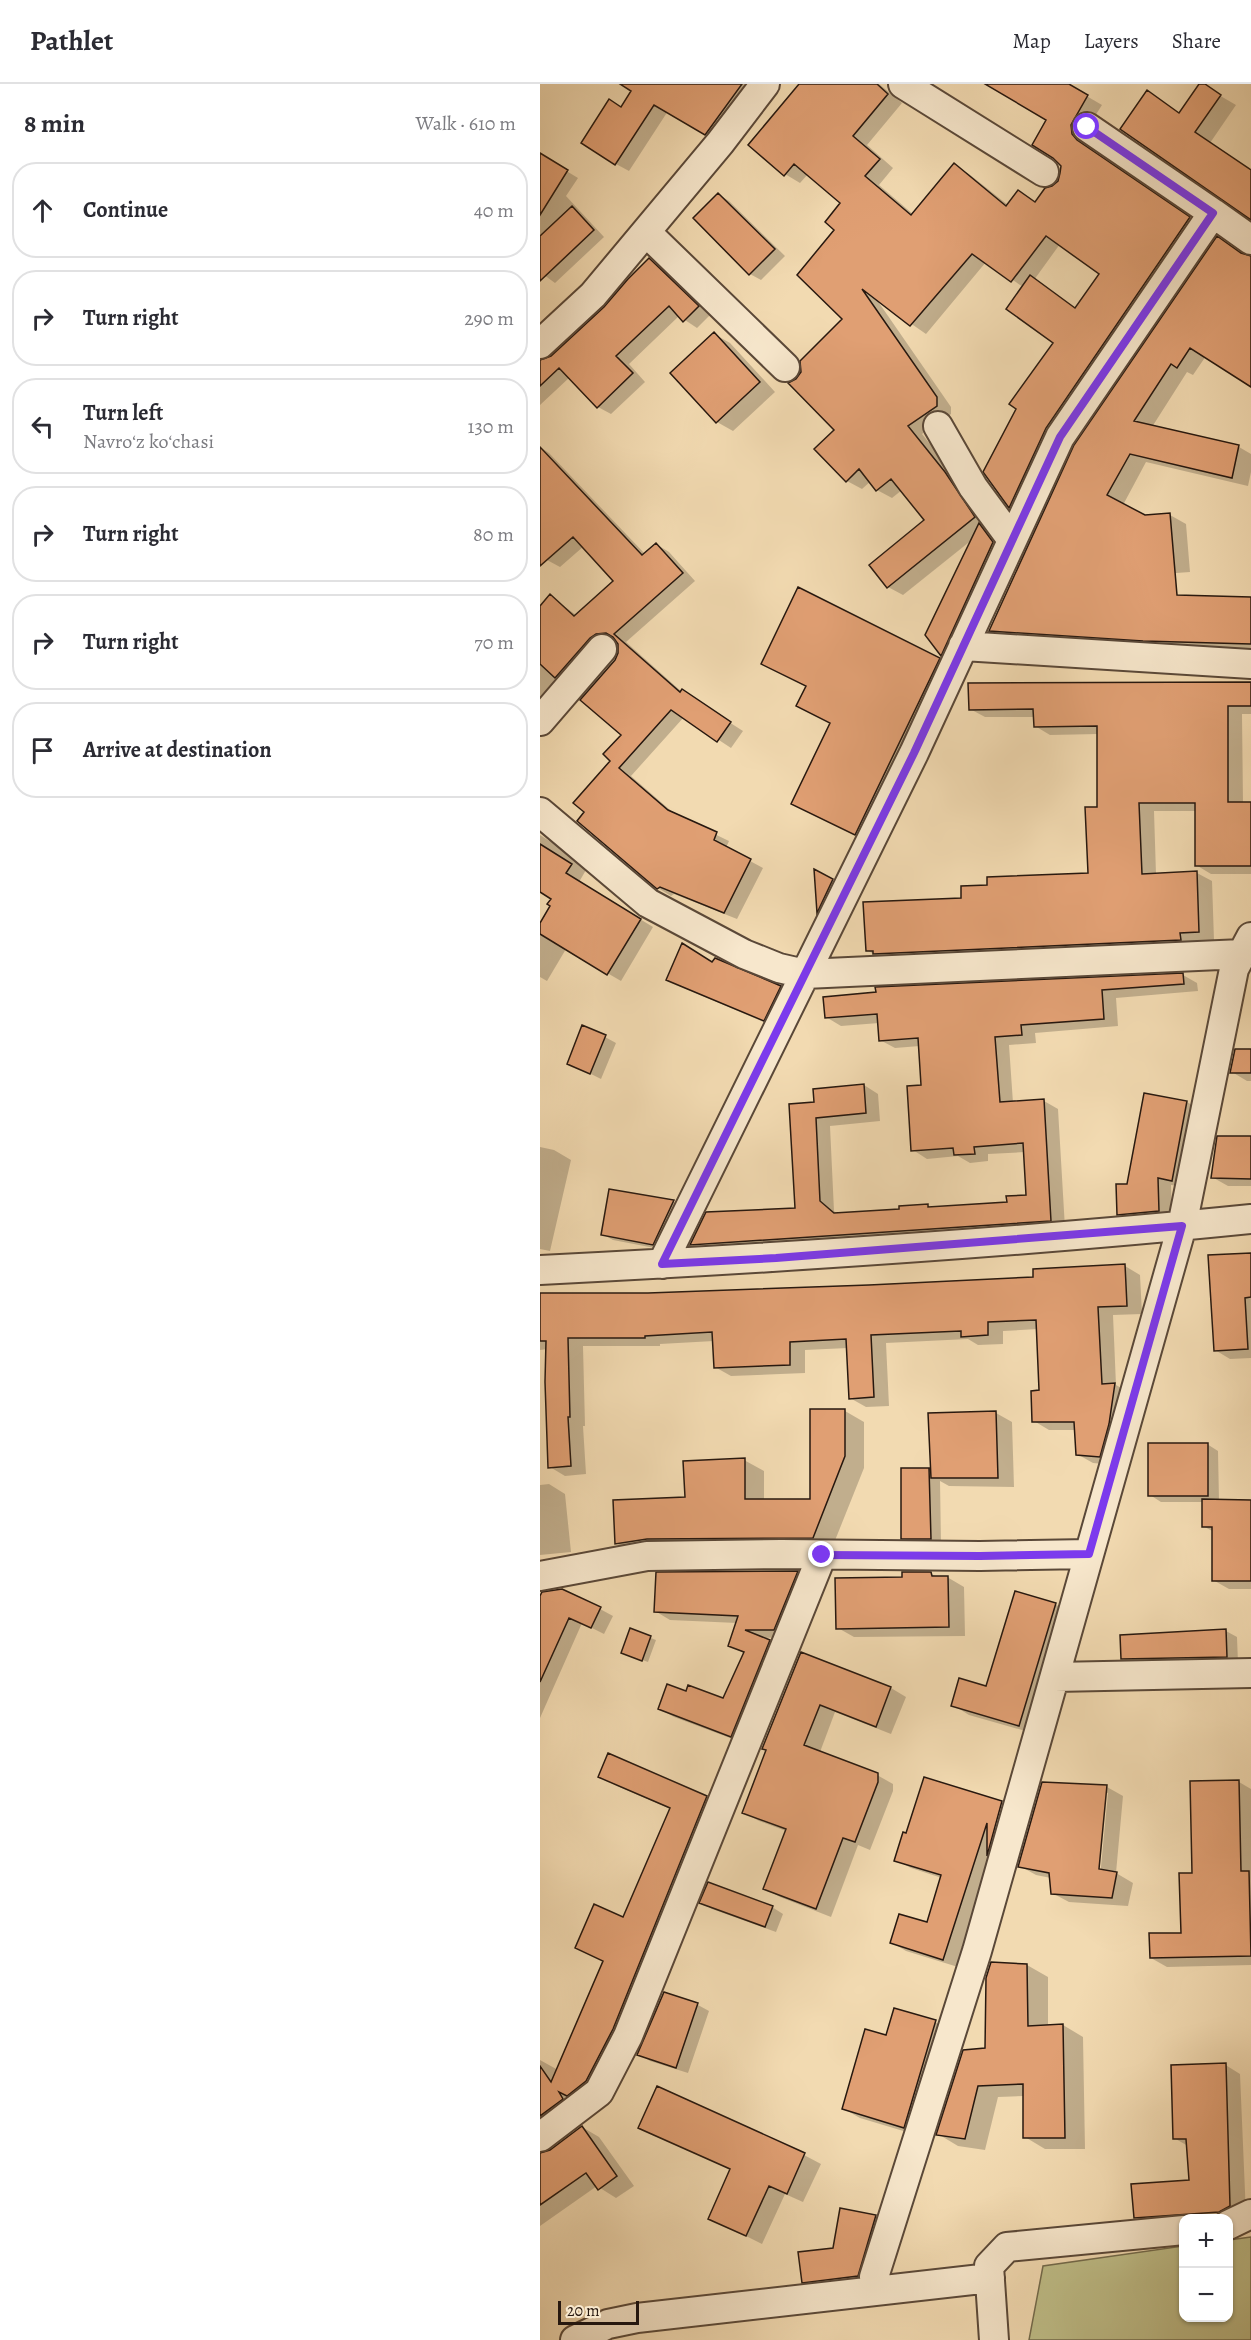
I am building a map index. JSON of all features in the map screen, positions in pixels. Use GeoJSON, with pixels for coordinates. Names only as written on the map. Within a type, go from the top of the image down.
{"type":"FeatureCollection","features":[{"type":"Feature","properties":{"kind":"street"},"geometry":{"type":"LineString","coordinates":[[543,335],[593,295],[720,143],[765,84]]}},
{"type":"Feature","properties":{"kind":"street"},"geometry":{"type":"LineString","coordinates":[[903,84],[1044,172]]}},
{"type":"Feature","properties":{"kind":"street"},"geometry":{"type":"LineString","coordinates":[[1087,127],[1251,240]]}},
{"type":"Feature","properties":{"kind":"street"},"geometry":{"type":"LineString","coordinates":[[662,1264],[914,753],[1060,437],[1213,213]]}},
{"type":"Feature","properties":{"kind":"street"},"geometry":{"type":"LineString","coordinates":[[646,232],[785,367]]}},
{"type":"Feature","properties":{"kind":"street"},"geometry":{"type":"LineString","coordinates":[[938,426],[973,487],[1012,540]]}},
{"type":"Feature","properties":{"kind":"street"},"geometry":{"type":"LineString","coordinates":[[963,646],[1251,663]]}},
{"type":"Feature","properties":{"kind":"street"},"geometry":{"type":"LineString","coordinates":[[540,721],[602,649]]}},
{"type":"Feature","properties":{"kind":"street"},"geometry":{"type":"LineString","coordinates":[[540,812],[648,903],[744,954],[779,968],[805,974],[1246,945]]}},
{"type":"Feature","properties":{"kind":"street"},"geometry":{"type":"LineString","coordinates":[[874,2277],[977,1951],[1182,1226],[1234,969],[1246,945]]}},
{"type":"Feature","properties":{"kind":"street"},"geometry":{"type":"LineString","coordinates":[[540,1270],[776,1258],[1251,1219]]}},
{"type":"Feature","properties":{"kind":"street"},"geometry":{"type":"LineString","coordinates":[[540,1576],[647,1556],[1089,1554]]}},
{"type":"Feature","properties":{"kind":"street"},"geometry":{"type":"LineString","coordinates":[[540,2137],[599,2092],[628,2036],[822,1555]]}},
{"type":"Feature","properties":{"kind":"street"},"geometry":{"type":"LineString","coordinates":[[1055,1677],[1251,1673]]}},
{"type":"Feature","properties":{"kind":"street"},"geometry":{"type":"LineString","coordinates":[[1233,2223],[1251,2214]]}},
{"type":"Feature","properties":{"kind":"street"},"geometry":{"type":"LineString","coordinates":[[994,2340],[988,2266],[1007,2247],[1179,2230]]}},
{"type":"Feature","properties":{"kind":"street"},"geometry":{"type":"LineString","coordinates":[[575,2340],[608,2324],[638,2318],[990,2278]]}},
{"type":"Feature","properties":{"kind":"shaded area"},"geometry":{"type":"Polygon","coordinates":[[[1251,2237],[1251,2340],[1029,2340],[1043,2266],[1179,2247],[1179,2322],[1233,2322],[1233,2239],[1251,2237]]]}},
{"type":"Feature","properties":{"kind":"building"},"geometry":{"type":"Polygon","coordinates":[[[620,84],[742,84],[705,135],[654,105],[615,165],[581,143],[609,99],[621,107],[631,91],[620,84]]]}},
{"type":"Feature","properties":{"kind":"building"},"geometry":{"type":"Polygon","coordinates":[[[799,84],[877,84],[888,94],[853,136],[880,159],[865,176],[911,215],[954,163],[1006,206],[1018,190],[1035,202],[1045,188],[1058,181],[1061,166],[1032,145],[1046,120],[985,84],[1069,84],[1088,95],[1071,125],[1072,134],[1077,140],[1190,217],[1046,428],[1009,508],[983,472],[1016,409],[1009,404],[1053,343],[1006,309],[1030,275],[1075,308],[1099,274],[1046,236],[1011,282],[972,254],[910,326],[862,289],[937,397],[937,406],[908,426],[945,472],[975,517],[887,588],[869,565],[924,520],[891,479],[876,491],[859,469],[846,482],[814,449],[834,430],[788,383],[796,379],[801,372],[800,361],[842,319],[797,275],[834,230],[825,222],[840,203],[794,164],[784,176],[748,145],[799,84]]]}},
{"type":"Feature","properties":{"kind":"building"},"geometry":{"type":"Polygon","coordinates":[[[1199,84],[1205,84],[1221,95],[1195,132],[1251,170],[1251,220],[1120,129],[1147,90],[1179,113],[1199,84]]]}},
{"type":"Feature","properties":{"kind":"building"},"geometry":{"type":"Polygon","coordinates":[[[540,153],[568,170],[540,215],[540,153]]]}},
{"type":"Feature","properties":{"kind":"building"},"geometry":{"type":"Polygon","coordinates":[[[718,193],[775,249],[749,275],[693,218],[718,193]]]}},
{"type":"Feature","properties":{"kind":"building"},"geometry":{"type":"Polygon","coordinates":[[[572,206],[594,230],[540,281],[540,236],[572,206]]]}},
{"type":"Feature","properties":{"kind":"building"},"geometry":{"type":"Polygon","coordinates":[[[1217,236],[1241,253],[1251,256],[1251,387],[1190,348],[1177,368],[1171,364],[1134,421],[1239,445],[1232,478],[1130,454],[1107,495],[1145,515],[1170,513],[1177,595],[1251,597],[1251,644],[1143,641],[989,631],[1074,445],[1217,236]]]}},
{"type":"Feature","properties":{"kind":"building"},"geometry":{"type":"Polygon","coordinates":[[[649,258],[699,306],[683,322],[669,306],[616,356],[633,373],[597,408],[559,368],[540,386],[540,360],[551,356],[604,307],[649,258]]]}},
{"type":"Feature","properties":{"kind":"building"},"geometry":{"type":"Polygon","coordinates":[[[714,332],[760,382],[716,423],[670,373],[714,332]]]}},
{"type":"Feature","properties":{"kind":"building"},"geometry":{"type":"Polygon","coordinates":[[[540,447],[642,555],[656,543],[683,573],[614,634],[680,692],[682,689],[731,722],[717,742],[671,710],[619,768],[668,810],[717,832],[714,840],[751,859],[724,913],[660,887],[657,889],[577,821],[584,812],[573,803],[610,761],[603,754],[621,735],[580,700],[615,660],[618,644],[606,633],[596,634],[555,678],[540,664],[540,606],[550,594],[574,616],[613,581],[573,537],[540,566],[540,447]]]}},
{"type":"Feature","properties":{"kind":"building"},"geometry":{"type":"Polygon","coordinates":[[[979,523],[993,542],[941,656],[925,635],[979,523]]]}},
{"type":"Feature","properties":{"kind":"building"},"geometry":{"type":"Polygon","coordinates":[[[798,587],[940,658],[855,835],[791,804],[830,723],[796,706],[806,686],[761,664],[798,587]]]}},
{"type":"Feature","properties":{"kind":"building"},"geometry":{"type":"Polygon","coordinates":[[[1251,682],[1251,706],[1228,706],[1228,802],[1251,802],[1251,866],[1195,866],[1195,803],[1139,803],[1142,874],[1197,871],[1199,932],[1180,933],[1181,940],[873,954],[873,951],[866,951],[863,902],[961,898],[961,886],[987,885],[987,877],[1088,873],[1085,807],[1097,807],[1097,726],[1034,727],[1033,709],[969,710],[968,683],[1251,682]]]}},
{"type":"Feature","properties":{"kind":"building"},"geometry":{"type":"Polygon","coordinates":[[[540,844],[572,864],[566,873],[641,919],[607,975],[540,934],[540,923],[550,906],[547,904],[551,899],[540,892],[540,844]]]}},
{"type":"Feature","properties":{"kind":"building"},"geometry":{"type":"Polygon","coordinates":[[[814,869],[833,879],[817,913],[814,869]]]}},
{"type":"Feature","properties":{"kind":"building"},"geometry":{"type":"Polygon","coordinates":[[[682,943],[712,962],[715,958],[781,986],[764,1021],[666,980],[682,943]]]}},
{"type":"Feature","properties":{"kind":"building"},"geometry":{"type":"Polygon","coordinates":[[[1183,973],[1184,984],[1102,990],[1104,1019],[1021,1025],[1022,1035],[995,1037],[1000,1102],[1044,1099],[1051,1221],[690,1245],[706,1212],[795,1208],[789,1104],[814,1102],[813,1089],[864,1084],[866,1113],[816,1118],[820,1201],[834,1213],[899,1209],[899,1206],[928,1204],[928,1207],[1007,1202],[1006,1196],[1026,1195],[1023,1143],[974,1147],[975,1154],[954,1155],[953,1148],[911,1151],[907,1086],[921,1085],[918,1038],[879,1041],[877,1014],[825,1018],[823,997],[876,992],[875,987],[1183,973]]]}},
{"type":"Feature","properties":{"kind":"building"},"geometry":{"type":"Polygon","coordinates":[[[582,1025],[606,1035],[590,1074],[567,1064],[582,1025]]]}},
{"type":"Feature","properties":{"kind":"building"},"geometry":{"type":"Polygon","coordinates":[[[1235,1049],[1251,1049],[1251,1073],[1230,1073],[1235,1049]]]}},
{"type":"Feature","properties":{"kind":"building"},"geometry":{"type":"Polygon","coordinates":[[[1144,1093],[1187,1101],[1172,1181],[1158,1178],[1159,1211],[1117,1215],[1116,1184],[1127,1184],[1144,1093]]]}},
{"type":"Feature","properties":{"kind":"building"},"geometry":{"type":"Polygon","coordinates":[[[1217,1136],[1251,1136],[1251,1179],[1211,1178],[1217,1136]]]}},
{"type":"Feature","properties":{"kind":"building"},"geometry":{"type":"Polygon","coordinates":[[[609,1189],[674,1200],[653,1245],[601,1235],[609,1189]]]}},
{"type":"Feature","properties":{"kind":"building"},"geometry":{"type":"Polygon","coordinates":[[[1251,1253],[1251,1297],[1245,1298],[1248,1349],[1214,1351],[1208,1255],[1251,1253]]]}},
{"type":"Feature","properties":{"kind":"building"},"geometry":{"type":"Polygon","coordinates":[[[1125,1264],[1127,1306],[1098,1307],[1102,1384],[1115,1383],[1109,1424],[1100,1457],[1076,1455],[1074,1422],[1032,1422],[1031,1391],[1039,1390],[1036,1320],[988,1322],[988,1335],[961,1337],[961,1331],[871,1335],[874,1397],[849,1399],[846,1339],[790,1342],[790,1365],[714,1368],[712,1332],[645,1336],[645,1338],[568,1338],[570,1417],[568,1417],[571,1466],[548,1468],[546,1341],[540,1341],[540,1293],[648,1293],[1033,1277],[1033,1269],[1125,1264]]]}},
{"type":"Feature","properties":{"kind":"building"},"geometry":{"type":"Polygon","coordinates":[[[810,1409],[845,1409],[845,1456],[813,1538],[647,1539],[615,1544],[613,1500],[685,1497],[683,1461],[745,1458],[745,1499],[810,1499],[810,1409]]]}},
{"type":"Feature","properties":{"kind":"building"},"geometry":{"type":"Polygon","coordinates":[[[996,1411],[998,1478],[931,1478],[928,1413],[996,1411]]]}},
{"type":"Feature","properties":{"kind":"building"},"geometry":{"type":"Polygon","coordinates":[[[1148,1443],[1208,1443],[1208,1496],[1148,1496],[1148,1443]]]}},
{"type":"Feature","properties":{"kind":"building"},"geometry":{"type":"Polygon","coordinates":[[[901,1468],[929,1468],[931,1539],[901,1539],[901,1468]]]}},
{"type":"Feature","properties":{"kind":"building"},"geometry":{"type":"Polygon","coordinates":[[[1202,1499],[1251,1500],[1251,1581],[1212,1581],[1212,1527],[1202,1527],[1202,1499]]]}},
{"type":"Feature","properties":{"kind":"building"},"geometry":{"type":"Polygon","coordinates":[[[798,1571],[774,1630],[745,1630],[770,1640],[731,1737],[658,1709],[667,1684],[686,1691],[688,1685],[723,1698],[744,1652],[728,1646],[738,1616],[654,1612],[656,1572],[798,1571]]]}},
{"type":"Feature","properties":{"kind":"building"},"geometry":{"type":"Polygon","coordinates":[[[902,1572],[931,1572],[932,1576],[948,1576],[949,1627],[836,1629],[835,1578],[902,1577],[902,1572]]]}},
{"type":"Feature","properties":{"kind":"building"},"geometry":{"type":"Polygon","coordinates":[[[562,1589],[601,1607],[591,1628],[569,1618],[540,1682],[540,1596],[542,1592],[562,1589]]]}},
{"type":"Feature","properties":{"kind":"building"},"geometry":{"type":"Polygon","coordinates":[[[1015,1591],[1056,1603],[1019,1726],[951,1706],[959,1678],[986,1686],[1015,1591]]]}},
{"type":"Feature","properties":{"kind":"building"},"geometry":{"type":"Polygon","coordinates":[[[630,1628],[651,1636],[642,1661],[621,1653],[630,1628]]]}},
{"type":"Feature","properties":{"kind":"building"},"geometry":{"type":"Polygon","coordinates":[[[1226,1629],[1227,1657],[1121,1659],[1120,1635],[1226,1629]]]}},
{"type":"Feature","properties":{"kind":"building"},"geometry":{"type":"Polygon","coordinates":[[[801,1652],[891,1687],[876,1727],[820,1705],[804,1745],[878,1773],[878,1782],[855,1842],[843,1838],[816,1909],[763,1889],[786,1829],[742,1813],[766,1750],[762,1749],[801,1652]]]}},
{"type":"Feature","properties":{"kind":"building"},"geometry":{"type":"Polygon","coordinates":[[[608,1753],[707,1796],[613,2029],[586,2081],[567,2096],[559,2092],[563,2099],[540,2116],[540,2066],[551,2082],[603,1961],[575,1948],[594,1904],[623,1917],[670,1808],[598,1777],[608,1753]]]}},
{"type":"Feature","properties":{"kind":"building"},"geometry":{"type":"Polygon","coordinates":[[[924,1777],[1002,1801],[987,1856],[987,1823],[943,1960],[890,1943],[899,1914],[927,1922],[941,1875],[894,1861],[903,1832],[906,1833],[924,1777]]]}},
{"type":"Feature","properties":{"kind":"building"},"geometry":{"type":"Polygon","coordinates":[[[1239,1780],[1241,1871],[1249,1871],[1251,1956],[1150,1958],[1149,1933],[1181,1933],[1179,1873],[1192,1873],[1190,1781],[1239,1780]]]}},
{"type":"Feature","properties":{"kind":"building"},"geometry":{"type":"Polygon","coordinates":[[[1042,1782],[1107,1785],[1099,1869],[1117,1872],[1112,1898],[1051,1894],[1049,1873],[1018,1867],[1042,1782]]]}},
{"type":"Feature","properties":{"kind":"building"},"geometry":{"type":"Polygon","coordinates":[[[708,1882],[773,1906],[765,1927],[699,1903],[708,1882]]]}},
{"type":"Feature","properties":{"kind":"building"},"geometry":{"type":"Polygon","coordinates":[[[991,1962],[1027,1964],[1028,2026],[1063,2024],[1065,2138],[1023,2138],[1023,2084],[978,2086],[965,2139],[936,2135],[963,2050],[985,2048],[986,1978],[991,1962]]]}},
{"type":"Feature","properties":{"kind":"building"},"geometry":{"type":"Polygon","coordinates":[[[664,1992],[698,2003],[676,2068],[637,2055],[664,1992]]]}},
{"type":"Feature","properties":{"kind":"building"},"geometry":{"type":"Polygon","coordinates":[[[894,2008],[936,2020],[904,2128],[842,2109],[865,2029],[886,2035],[894,2008]]]}},
{"type":"Feature","properties":{"kind":"building"},"geometry":{"type":"Polygon","coordinates":[[[1226,2063],[1230,2206],[1219,2212],[1134,2218],[1131,2184],[1189,2180],[1186,2139],[1173,2139],[1171,2065],[1226,2063]]]}},
{"type":"Feature","properties":{"kind":"building"},"geometry":{"type":"Polygon","coordinates":[[[657,2086],[805,2153],[787,2194],[769,2186],[746,2236],[708,2219],[730,2169],[638,2128],[657,2086]]]}},
{"type":"Feature","properties":{"kind":"building"},"geometry":{"type":"Polygon","coordinates":[[[582,2126],[617,2176],[598,2190],[586,2173],[540,2205],[540,2153],[550,2150],[582,2126]]]}},
{"type":"Feature","properties":{"kind":"building"},"geometry":{"type":"Polygon","coordinates":[[[840,2208],[876,2215],[858,2276],[802,2283],[798,2252],[833,2248],[840,2208]]]}},
{"type":"Feature","properties":{"kind":"route"},"geometry":{"type":"LineString","coordinates":[[822,1555],[1089,1554],[1182,1226],[776,1258],[662,1264],[914,753],[1060,437],[1213,213],[1087,127]]}}]}
